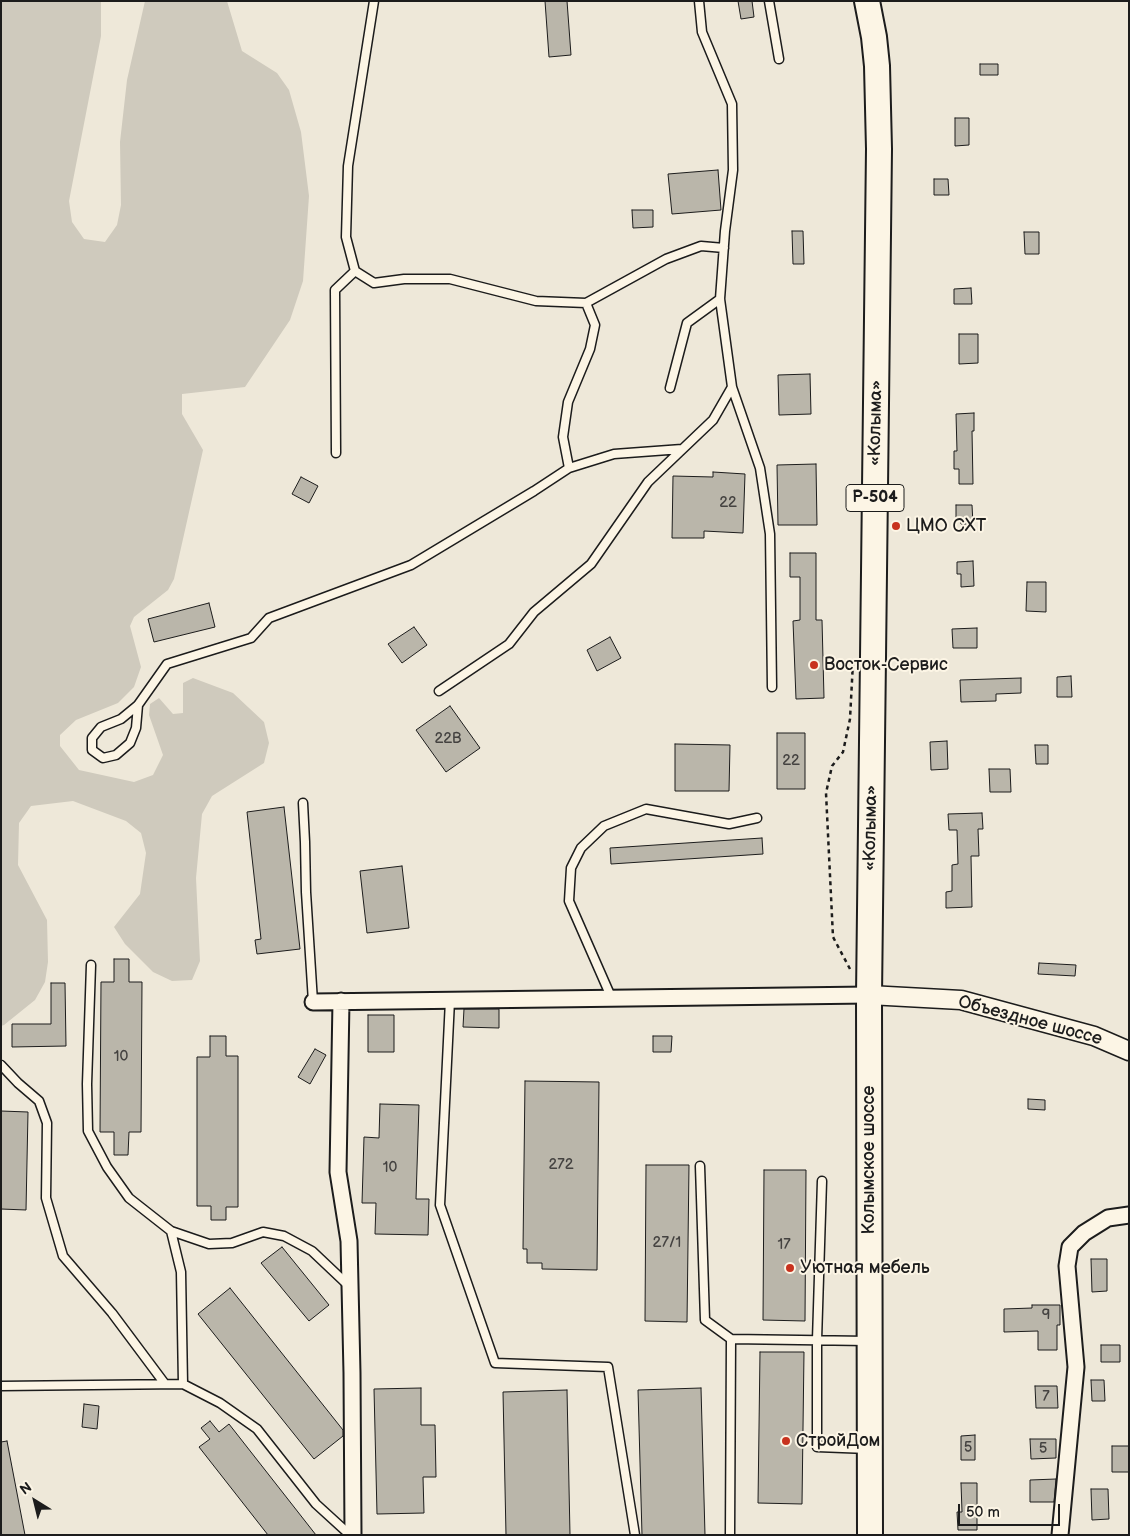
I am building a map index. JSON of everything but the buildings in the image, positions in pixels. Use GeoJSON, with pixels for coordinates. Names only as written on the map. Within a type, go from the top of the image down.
{"type":"FeatureCollection","features":[{"type":"Feature","properties":{"kind":"highway","name":"«Колыма»"},"geometry":{"type":"LineString","coordinates":[[862,995],[879,140],[877,66],[867,1]]}},
{"type":"Feature","properties":{"kind":"highway","name":"Колымское шоссе"},"geometry":{"type":"LineString","coordinates":[[862,995],[870,1341],[870,1535]]}},
{"type":"Feature","properties":{"kind":"street"},"geometry":{"type":"LineString","coordinates":[[313,1002],[862,995]]}},
{"type":"Feature","properties":{"kind":"street","name":"Объездное шоссе"},"geometry":{"type":"LineString","coordinates":[[862,995],[961,1000],[1094,1036],[1129,1052]]}},
{"type":"Feature","properties":{"kind":"street"},"geometry":{"type":"LineString","coordinates":[[341,1001],[338,1172],[349,1241],[352,1535]]}},
{"type":"Feature","properties":{"kind":"street"},"geometry":{"type":"LineString","coordinates":[[1060,1535],[1076,1367],[1067,1266],[1070,1247],[1084,1233],[1108,1218],[1129,1215]]}},
{"type":"Feature","properties":{"kind":"lane"},"geometry":{"type":"LineString","coordinates":[[374,1],[348,166],[346,237],[355,271],[374,283],[404,279],[450,279],[536,301],[586,303],[666,259],[701,246],[724,248]]}},
{"type":"Feature","properties":{"kind":"lane"},"geometry":{"type":"LineString","coordinates":[[699,1],[702,32],[732,104],[733,170],[720,299],[732,387],[760,468],[770,534],[772,686]]}},
{"type":"Feature","properties":{"kind":"lane"},"geometry":{"type":"LineString","coordinates":[[769,1],[779,60]]}},
{"type":"Feature","properties":{"kind":"lane"},"geometry":{"type":"LineString","coordinates":[[336,453],[335,290],[355,271]]}},
{"type":"Feature","properties":{"kind":"lane"},"geometry":{"type":"LineString","coordinates":[[670,388],[687,323],[720,299]]}},
{"type":"Feature","properties":{"kind":"lane"},"geometry":{"type":"LineString","coordinates":[[569,468],[564,438],[568,402],[590,349],[595,325],[586,303]]}},
{"type":"Feature","properties":{"kind":"lane"},"geometry":{"type":"LineString","coordinates":[[439,691],[509,644],[534,612],[591,564],[648,482],[713,420],[732,387]]}},
{"type":"Feature","properties":{"kind":"lane"},"geometry":{"type":"LineString","coordinates":[[138,705],[136,728],[130,743],[116,755],[103,758],[92,750],[92,738],[101,727],[121,719],[138,705],[166,664],[251,638],[269,618],[410,565],[569,468],[614,454],[682,449]]}},
{"type":"Feature","properties":{"kind":"lane"},"geometry":{"type":"LineString","coordinates":[[303,803],[313,1002]]}},
{"type":"Feature","properties":{"kind":"lane"},"geometry":{"type":"LineString","coordinates":[[612,999],[569,901],[571,868],[580,848],[604,826],[646,809],[729,824],[757,818]]}},
{"type":"Feature","properties":{"kind":"lane"},"geometry":{"type":"LineString","coordinates":[[91,965],[86,1084],[88,1131],[107,1168],[129,1198],[171,1230],[209,1244],[232,1243],[263,1232],[284,1236],[312,1251],[350,1287]]}},
{"type":"Feature","properties":{"kind":"lane"},"geometry":{"type":"LineString","coordinates":[[450,1000],[440,1205],[495,1363],[608,1367],[635,1535]]}},
{"type":"Feature","properties":{"kind":"lane"},"geometry":{"type":"LineString","coordinates":[[1,1064],[18,1083],[39,1101],[47,1123],[46,1198],[63,1256],[112,1313],[166,1384]]}},
{"type":"Feature","properties":{"kind":"lane"},"geometry":{"type":"LineString","coordinates":[[700,1166],[705,1320],[731,1339],[870,1341]]}},
{"type":"Feature","properties":{"kind":"lane"},"geometry":{"type":"LineString","coordinates":[[822,1181],[817,1340],[817,1446],[870,1449]]}},
{"type":"Feature","properties":{"kind":"lane"},"geometry":{"type":"LineString","coordinates":[[171,1230],[181,1272],[184,1384]]}},
{"type":"Feature","properties":{"kind":"lane"},"geometry":{"type":"LineString","coordinates":[[730,1535],[731,1339]]}},
{"type":"Feature","properties":{"kind":"lane"},"geometry":{"type":"LineString","coordinates":[[1,1386],[184,1384],[220,1403],[257,1429],[316,1504],[352,1535]]}},
{"type":"Feature","properties":{"kind":"path"},"geometry":{"type":"LineString","coordinates":[[853,662],[849,727],[843,752],[832,766],[826,793],[833,937],[862,995]]}},
{"type":"Feature","properties":{"kind":"shaded area"},"geometry":{"type":"Polygon","coordinates":[[[1,1],[101,1],[101,36],[69,201],[72,222],[84,239],[105,242],[117,225],[121,205],[120,142],[127,80],[145,1],[227,1],[242,51],[277,73],[289,90],[301,132],[309,196],[303,281],[290,320],[245,387],[182,394],[182,414],[203,450],[174,579],[168,590],[134,617],[130,626],[141,667],[134,687],[118,703],[76,720],[60,735],[60,746],[79,770],[134,782],[153,775],[163,755],[149,715],[150,704],[159,698],[173,714],[183,713],[183,683],[193,678],[233,693],[264,722],[269,743],[264,763],[212,796],[202,814],[196,878],[200,961],[192,980],[172,981],[153,972],[125,944],[114,927],[140,894],[146,853],[141,833],[126,821],[73,801],[31,806],[19,823],[18,865],[47,920],[48,962],[45,982],[35,1000],[1,1026],[1,1]]]}},
{"type":"Feature","properties":{"kind":"place","name":"ЦМО СХТ"},"geometry":{"type":"Point","coordinates":[896,526]}},
{"type":"Feature","properties":{"kind":"place","name":"Восток-Сервис"},"geometry":{"type":"Point","coordinates":[814,665]}},
{"type":"Feature","properties":{"kind":"place","name":"Уютная мебель"},"geometry":{"type":"Point","coordinates":[790,1268]}},
{"type":"Feature","properties":{"kind":"place","name":"СтройДом"},"geometry":{"type":"Point","coordinates":[786,1441]}}]}
